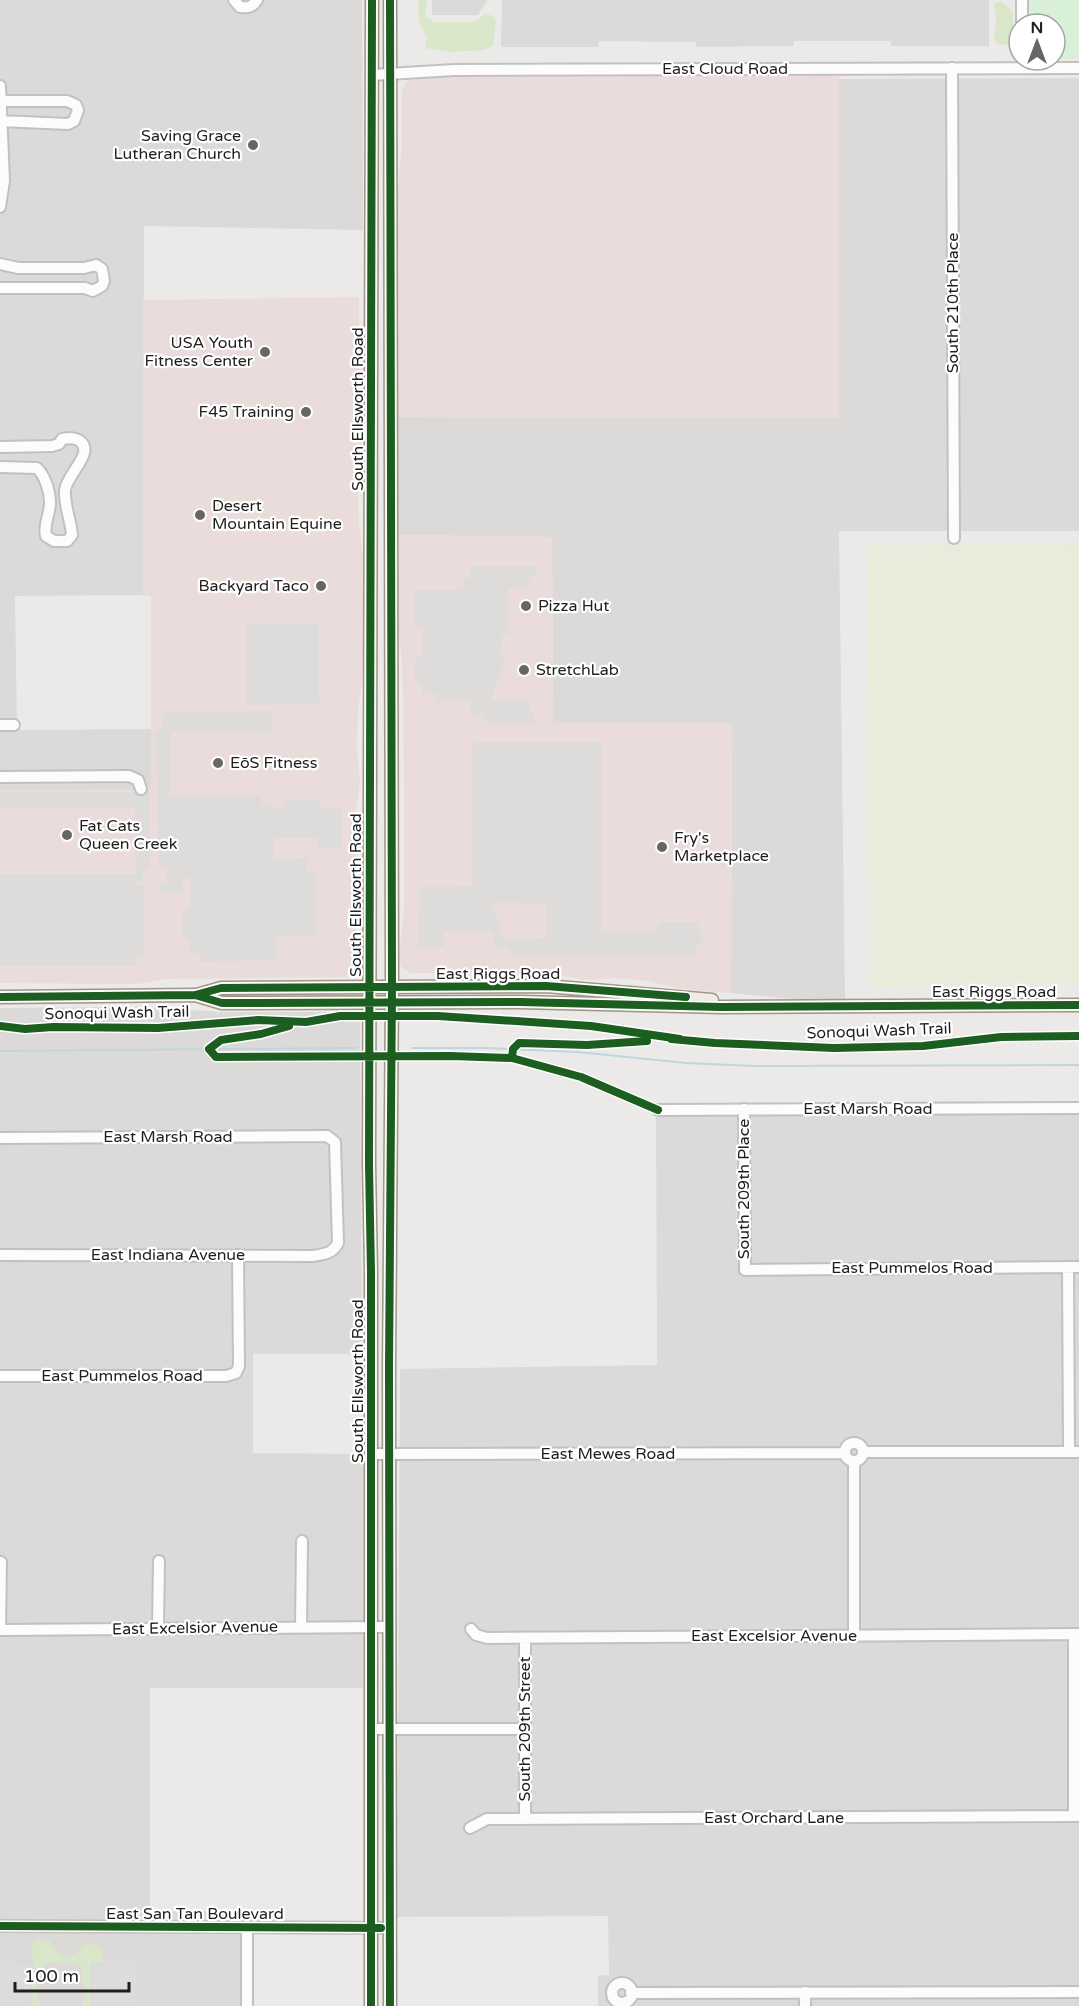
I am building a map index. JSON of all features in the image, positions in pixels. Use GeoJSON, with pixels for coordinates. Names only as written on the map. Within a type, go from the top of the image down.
{"type":"FeatureCollection","features":[{"type":"Feature","properties":{"kind":"main road","name":"South Ellsworth Road"},"geometry":{"type":"LineString","coordinates":[[371,2006],[369,988],[372,0]]}},
{"type":"Feature","properties":{"kind":"main road","name":"South Ellsworth Road"},"geometry":{"type":"LineString","coordinates":[[390,0],[392,988],[390,2006]]}},
{"type":"Feature","properties":{"kind":"main road"},"geometry":{"type":"LineString","coordinates":[[371,343],[390,341]]}},
{"type":"Feature","properties":{"kind":"main road"},"geometry":{"type":"LineString","coordinates":[[371,540],[390,540]]}},
{"type":"Feature","properties":{"kind":"main road","name":"East Riggs Road"},"geometry":{"type":"LineString","coordinates":[[0,997],[195,995],[221,988],[546,986],[800,1006]]}},
{"type":"Feature","properties":{"kind":"main road","name":"East Riggs Road"},"geometry":{"type":"LineString","coordinates":[[195,995],[222,1003],[520,1002],[721,1007],[1079,1005]]}},
{"type":"Feature","properties":{"kind":"street"},"geometry":{"type":"LineString","coordinates":[[234,0],[240,6],[248,8],[257,0]]}},
{"type":"Feature","properties":{"kind":"street","name":"East Cloud Road"},"geometry":{"type":"LineString","coordinates":[[372,75],[454,70],[952,68],[1007,65]]}},
{"type":"Feature","properties":{"kind":"street","name":"South 210th Place"},"geometry":{"type":"LineString","coordinates":[[952,68],[954,537]]}},
{"type":"Feature","properties":{"kind":"street"},"geometry":{"type":"LineString","coordinates":[[0,86],[4,181],[0,207]]}},
{"type":"Feature","properties":{"kind":"street"},"geometry":{"type":"LineString","coordinates":[[1,101],[61,100],[72,102],[78,110],[74,121],[68,124],[1,121]]}},
{"type":"Feature","properties":{"kind":"street"},"geometry":{"type":"LineString","coordinates":[[0,264],[9,268],[84,268],[96,265],[102,269],[104,281],[102,286],[93,291],[85,288],[0,288]]}},
{"type":"Feature","properties":{"kind":"street"},"geometry":{"type":"LineString","coordinates":[[0,447],[52,446],[59,444],[62,439],[69,438],[78,439],[83,444],[85,451],[72,471],[65,491],[66,509],[72,528],[72,536],[67,541],[54,541],[46,536],[44,530],[50,503],[42,472],[37,468],[0,467]]}},
{"type":"Feature","properties":{"kind":"street"},"geometry":{"type":"LineString","coordinates":[[0,725],[14,725]]}},
{"type":"Feature","properties":{"kind":"street"},"geometry":{"type":"LineString","coordinates":[[0,777],[129,776],[138,780],[141,789]]}},
{"type":"Feature","properties":{"kind":"street","name":"East Marsh Road"},"geometry":{"type":"LineString","coordinates":[[658,1110],[1079,1108]]}},
{"type":"Feature","properties":{"kind":"street","name":"South 209th Place"},"geometry":{"type":"LineString","coordinates":[[744,1109],[745,1270]]}},
{"type":"Feature","properties":{"kind":"street","name":"East Marsh Road"},"geometry":{"type":"LineString","coordinates":[[0,1138],[327,1137],[335,1142],[338,1243],[334,1250]]}},
{"type":"Feature","properties":{"kind":"street","name":"East Indiana Avenue"},"geometry":{"type":"LineString","coordinates":[[0,1255],[313,1256],[334,1250]]}},
{"type":"Feature","properties":{"kind":"street","name":"East Pummelos Road"},"geometry":{"type":"LineString","coordinates":[[0,1376],[226,1376],[236,1373],[239,1366],[238,1256]]}},
{"type":"Feature","properties":{"kind":"street"},"geometry":{"type":"LineString","coordinates":[[1073,1267],[1074,1452]]}},
{"type":"Feature","properties":{"kind":"street","name":"East Pummelos Road"},"geometry":{"type":"LineString","coordinates":[[745,1270],[1073,1267]]}},
{"type":"Feature","properties":{"kind":"street","name":"East Mewes Road"},"geometry":{"type":"LineString","coordinates":[[371,1454],[845,1453],[849,1445],[854,1443],[860,1445],[863,1452],[1074,1452]]}},
{"type":"Feature","properties":{"kind":"street"},"geometry":{"type":"LineString","coordinates":[[845,1453],[849,1460],[854,1461],[860,1459],[863,1452]]}},
{"type":"Feature","properties":{"kind":"street"},"geometry":{"type":"LineString","coordinates":[[854,1461],[854,1635]]}},
{"type":"Feature","properties":{"kind":"street"},"geometry":{"type":"LineString","coordinates":[[301,1627],[302,1541]]}},
{"type":"Feature","properties":{"kind":"street"},"geometry":{"type":"LineString","coordinates":[[158,1628],[159,1561]]}},
{"type":"Feature","properties":{"kind":"street"},"geometry":{"type":"LineString","coordinates":[[0,1630],[1,1562]]}},
{"type":"Feature","properties":{"kind":"street","name":"East Excelsior Avenue"},"geometry":{"type":"LineString","coordinates":[[0,1630],[390,1627]]}},
{"type":"Feature","properties":{"kind":"street","name":"East Excelsior Avenue"},"geometry":{"type":"LineString","coordinates":[[471,1629],[476,1635],[487,1638],[1076,1634]]}},
{"type":"Feature","properties":{"kind":"street"},"geometry":{"type":"LineString","coordinates":[[1076,1634],[1077,1816]]}},
{"type":"Feature","properties":{"kind":"street","name":"South 209th Street"},"geometry":{"type":"LineString","coordinates":[[525,1638],[525,1819]]}},
{"type":"Feature","properties":{"kind":"street"},"geometry":{"type":"LineString","coordinates":[[371,1729],[525,1729]]}},
{"type":"Feature","properties":{"kind":"street","name":"East Orchard Lane"},"geometry":{"type":"LineString","coordinates":[[470,1828],[487,1820],[525,1819],[1077,1816]]}},
{"type":"Feature","properties":{"kind":"street","name":"East San Tan Boulevard"},"geometry":{"type":"LineString","coordinates":[[0,1926],[390,1928]]}},
{"type":"Feature","properties":{"kind":"street"},"geometry":{"type":"LineString","coordinates":[[247,1928],[247,2006]]}},
{"type":"Feature","properties":{"kind":"street"},"geometry":{"type":"LineString","coordinates":[[805,1992],[805,2006]]}},
{"type":"Feature","properties":{"kind":"street"},"geometry":{"type":"LineString","coordinates":[[631,1993],[1079,1992]]}},
{"type":"Feature","properties":{"kind":"shaded area"},"geometry":{"type":"Polygon","coordinates":[[[0,0],[362,0],[363,230],[144,226],[143,595],[15,596],[17,730],[151,729],[151,790],[0,790],[0,0]]]}},
{"type":"Feature","properties":{"kind":"shaded area"},"geometry":{"type":"Polygon","coordinates":[[[432,0],[487,0],[478,15],[432,15],[432,0]]]}},
{"type":"Feature","properties":{"kind":"shaded area"},"geometry":{"type":"Polygon","coordinates":[[[502,0],[989,0],[989,46],[891,46],[891,41],[794,41],[794,46],[696,47],[696,42],[599,41],[598,47],[501,47],[502,0]]]}},
{"type":"Feature","properties":{"kind":"shaded area"},"geometry":{"type":"Polygon","coordinates":[[[839,76],[839,418],[398,417],[398,186],[402,143],[402,90],[407,81],[432,77],[839,76]]]}},
{"type":"Feature","properties":{"kind":"shaded area"},"geometry":{"type":"Polygon","coordinates":[[[1079,78],[1079,531],[839,531],[845,999],[792,999],[731,993],[732,723],[553,723],[552,537],[398,535],[398,417],[839,418],[839,79],[1079,78]]]}},
{"type":"Feature","properties":{"kind":"shaded area"},"geometry":{"type":"Polygon","coordinates":[[[359,297],[359,326],[363,352],[363,431],[358,476],[359,524],[363,556],[363,676],[358,710],[357,748],[360,782],[356,814],[356,966],[354,971],[347,977],[165,979],[137,984],[0,983],[0,790],[151,789],[151,596],[143,595],[143,300],[359,297]]]}},
{"type":"Feature","properties":{"kind":"shaded area"},"geometry":{"type":"Polygon","coordinates":[[[397,535],[552,537],[553,723],[732,723],[731,993],[679,989],[649,981],[613,978],[585,980],[551,974],[411,973],[401,967],[399,955],[404,909],[404,782],[402,661],[397,626],[397,535]]]}},
{"type":"Feature","properties":{"kind":"shaded area"},"geometry":{"type":"Polygon","coordinates":[[[1079,544],[1079,984],[871,987],[867,545],[1079,544]]]}},
{"type":"Feature","properties":{"kind":"shaded area"},"geometry":{"type":"Polygon","coordinates":[[[470,566],[536,566],[536,572],[528,581],[528,588],[508,589],[509,635],[501,635],[502,645],[499,656],[506,659],[491,700],[530,701],[529,708],[534,716],[534,723],[485,723],[485,713],[471,715],[470,700],[436,702],[437,693],[422,694],[422,683],[415,683],[415,657],[423,656],[423,627],[414,627],[415,590],[463,590],[464,578],[471,577],[470,566]]]}},
{"type":"Feature","properties":{"kind":"shaded area"},"geometry":{"type":"Polygon","coordinates":[[[247,623],[319,624],[319,703],[246,705],[247,623]]]}},
{"type":"Feature","properties":{"kind":"shaded area"},"geometry":{"type":"Polygon","coordinates":[[[272,711],[272,733],[171,732],[170,796],[261,796],[261,805],[270,805],[270,808],[283,807],[283,799],[321,800],[321,807],[341,807],[342,849],[317,849],[317,838],[273,838],[274,859],[307,858],[307,872],[316,873],[315,936],[275,937],[277,960],[200,962],[200,954],[189,953],[189,938],[182,938],[183,909],[190,908],[190,878],[182,877],[183,893],[160,893],[159,885],[167,884],[167,868],[159,868],[156,731],[163,730],[163,713],[272,711]]]}},
{"type":"Feature","properties":{"kind":"shaded area"},"geometry":{"type":"Polygon","coordinates":[[[473,742],[601,742],[602,931],[658,932],[659,922],[697,922],[704,938],[696,948],[695,956],[509,955],[508,946],[495,947],[492,931],[444,931],[444,947],[418,947],[420,887],[472,886],[473,742]],[[491,902],[500,925],[502,939],[547,938],[547,904],[491,902]]]}},
{"type":"Feature","properties":{"kind":"shaded area"},"geometry":{"type":"Polygon","coordinates":[[[0,792],[150,792],[150,869],[143,869],[143,881],[137,881],[137,885],[144,885],[144,957],[136,958],[136,966],[0,966],[0,874],[136,874],[135,807],[0,807],[0,792]]]}},
{"type":"Feature","properties":{"kind":"shaded area"},"geometry":{"type":"Polygon","coordinates":[[[145,1007],[220,1012],[349,1012],[360,1019],[362,1354],[253,1354],[253,1453],[363,1454],[363,1688],[150,1688],[150,1911],[252,1912],[252,2006],[0,2006],[0,1008],[145,1007]]]}},
{"type":"Feature","properties":{"kind":"shaded area"},"geometry":{"type":"Polygon","coordinates":[[[1079,1105],[1079,2006],[598,2006],[598,1976],[609,1975],[608,1916],[397,1917],[400,1369],[657,1365],[656,1106],[1079,1105]]]}},
{"type":"Feature","properties":{"kind":"shaded area"},"geometry":{"type":"Polygon","coordinates":[[[109,1958],[136,1958],[136,2006],[93,2006],[92,1965],[109,1965],[109,1958]]]}},
{"type":"Feature","properties":{"kind":"shaded area"},"geometry":{"type":"Polygon","coordinates":[[[14,1959],[14,1965],[30,1965],[30,2006],[0,2006],[0,1960],[14,1959]]]}},
{"type":"Feature","properties":{"kind":"green space"},"geometry":{"type":"Polygon","coordinates":[[[418,0],[427,0],[425,16],[434,22],[475,22],[484,14],[494,16],[496,21],[493,45],[485,50],[451,52],[425,48],[427,39],[419,21],[418,0]]]}},
{"type":"Feature","properties":{"kind":"green space"},"geometry":{"type":"Polygon","coordinates":[[[1030,0],[1079,0],[1079,56],[1067,59],[1067,12],[1029,12],[1028,2],[1030,0]]]}},
{"type":"Feature","properties":{"kind":"green space"},"geometry":{"type":"Polygon","coordinates":[[[1000,1],[1013,11],[1007,12],[1007,45],[998,44],[994,38],[996,19],[994,5],[1000,1]]]}},
{"type":"Feature","properties":{"kind":"green space"},"geometry":{"type":"Polygon","coordinates":[[[39,1939],[50,1941],[54,1949],[64,1956],[73,1955],[87,1944],[103,1950],[103,1963],[90,1963],[91,2006],[82,2006],[82,1999],[85,1998],[85,1985],[82,1982],[82,1968],[76,1963],[47,1963],[41,1967],[40,1981],[37,1983],[37,1997],[41,2001],[41,2006],[32,2006],[31,1948],[39,1939]]]}},
{"type":"Feature","properties":{"kind":"waterway"},"geometry":{"type":"LineString","coordinates":[[0,1051],[356,1048]]}},
{"type":"Feature","properties":{"kind":"waterway"},"geometry":{"type":"LineString","coordinates":[[412,1048],[578,1052],[686,1063],[755,1066],[1079,1065]]}},
{"type":"Feature","properties":{"kind":"cycle path"},"geometry":{"type":"LineString","coordinates":[[371,2006],[369,1164],[372,0]]}},
{"type":"Feature","properties":{"kind":"cycle path"},"geometry":{"type":"LineString","coordinates":[[390,0],[392,988],[389,1367],[390,2006]]}},
{"type":"Feature","properties":{"kind":"cycle path","name":"Sonoqui Wash Trail"},"geometry":{"type":"LineString","coordinates":[[195,995],[221,988],[546,986],[686,997]]}},
{"type":"Feature","properties":{"kind":"cycle path","name":"Sonoqui Wash Trail"},"geometry":{"type":"LineString","coordinates":[[0,997],[195,995],[222,1003],[520,1002],[721,1007],[1079,1005]]}},
{"type":"Feature","properties":{"kind":"cycle path","name":"Sonoqui Wash Trail"},"geometry":{"type":"LineString","coordinates":[[0,1026],[25,1029],[158,1028],[258,1020],[306,1022],[340,1016],[438,1016],[591,1026],[680,1039]]}},
{"type":"Feature","properties":{"kind":"cycle path"},"geometry":{"type":"LineString","coordinates":[[289,1026],[261,1034],[221,1040],[209,1049],[216,1057],[512,1058],[581,1077],[658,1110]]}},
{"type":"Feature","properties":{"kind":"cycle path","name":"Sonoqui Wash Trail"},"geometry":{"type":"LineString","coordinates":[[671,1039],[834,1048],[923,1046],[1001,1037],[1079,1036]]}},
{"type":"Feature","properties":{"kind":"cycle path"},"geometry":{"type":"LineString","coordinates":[[512,1058],[513,1049],[519,1043],[587,1045],[647,1041]]}},
{"type":"Feature","properties":{"kind":"cycle path"},"geometry":{"type":"LineString","coordinates":[[0,1926],[381,1928]]}},
{"type":"Feature","properties":{"kind":"place","name":"Saving Grace Lutheran Church"},"geometry":{"type":"Point","coordinates":[253,145]}},
{"type":"Feature","properties":{"kind":"place","name":"USA Youth Fitness Center"},"geometry":{"type":"Point","coordinates":[265,352]}},
{"type":"Feature","properties":{"kind":"place","name":"F45 Training"},"geometry":{"type":"Point","coordinates":[306,412]}},
{"type":"Feature","properties":{"kind":"place","name":"Desert Mountain Equine"},"geometry":{"type":"Point","coordinates":[200,515]}},
{"type":"Feature","properties":{"kind":"place","name":"Backyard Taco"},"geometry":{"type":"Point","coordinates":[321,586]}},
{"type":"Feature","properties":{"kind":"place","name":"Pizza Hut"},"geometry":{"type":"Point","coordinates":[526,606]}},
{"type":"Feature","properties":{"kind":"place","name":"StretchLab"},"geometry":{"type":"Point","coordinates":[524,670]}},
{"type":"Feature","properties":{"kind":"place","name":"EōS Fitness"},"geometry":{"type":"Point","coordinates":[218,763]}},
{"type":"Feature","properties":{"kind":"place","name":"Fat Cats Queen Creek"},"geometry":{"type":"Point","coordinates":[67,835]}},
{"type":"Feature","properties":{"kind":"place","name":"Fry's Marketplace"},"geometry":{"type":"Point","coordinates":[662,847]}}]}
